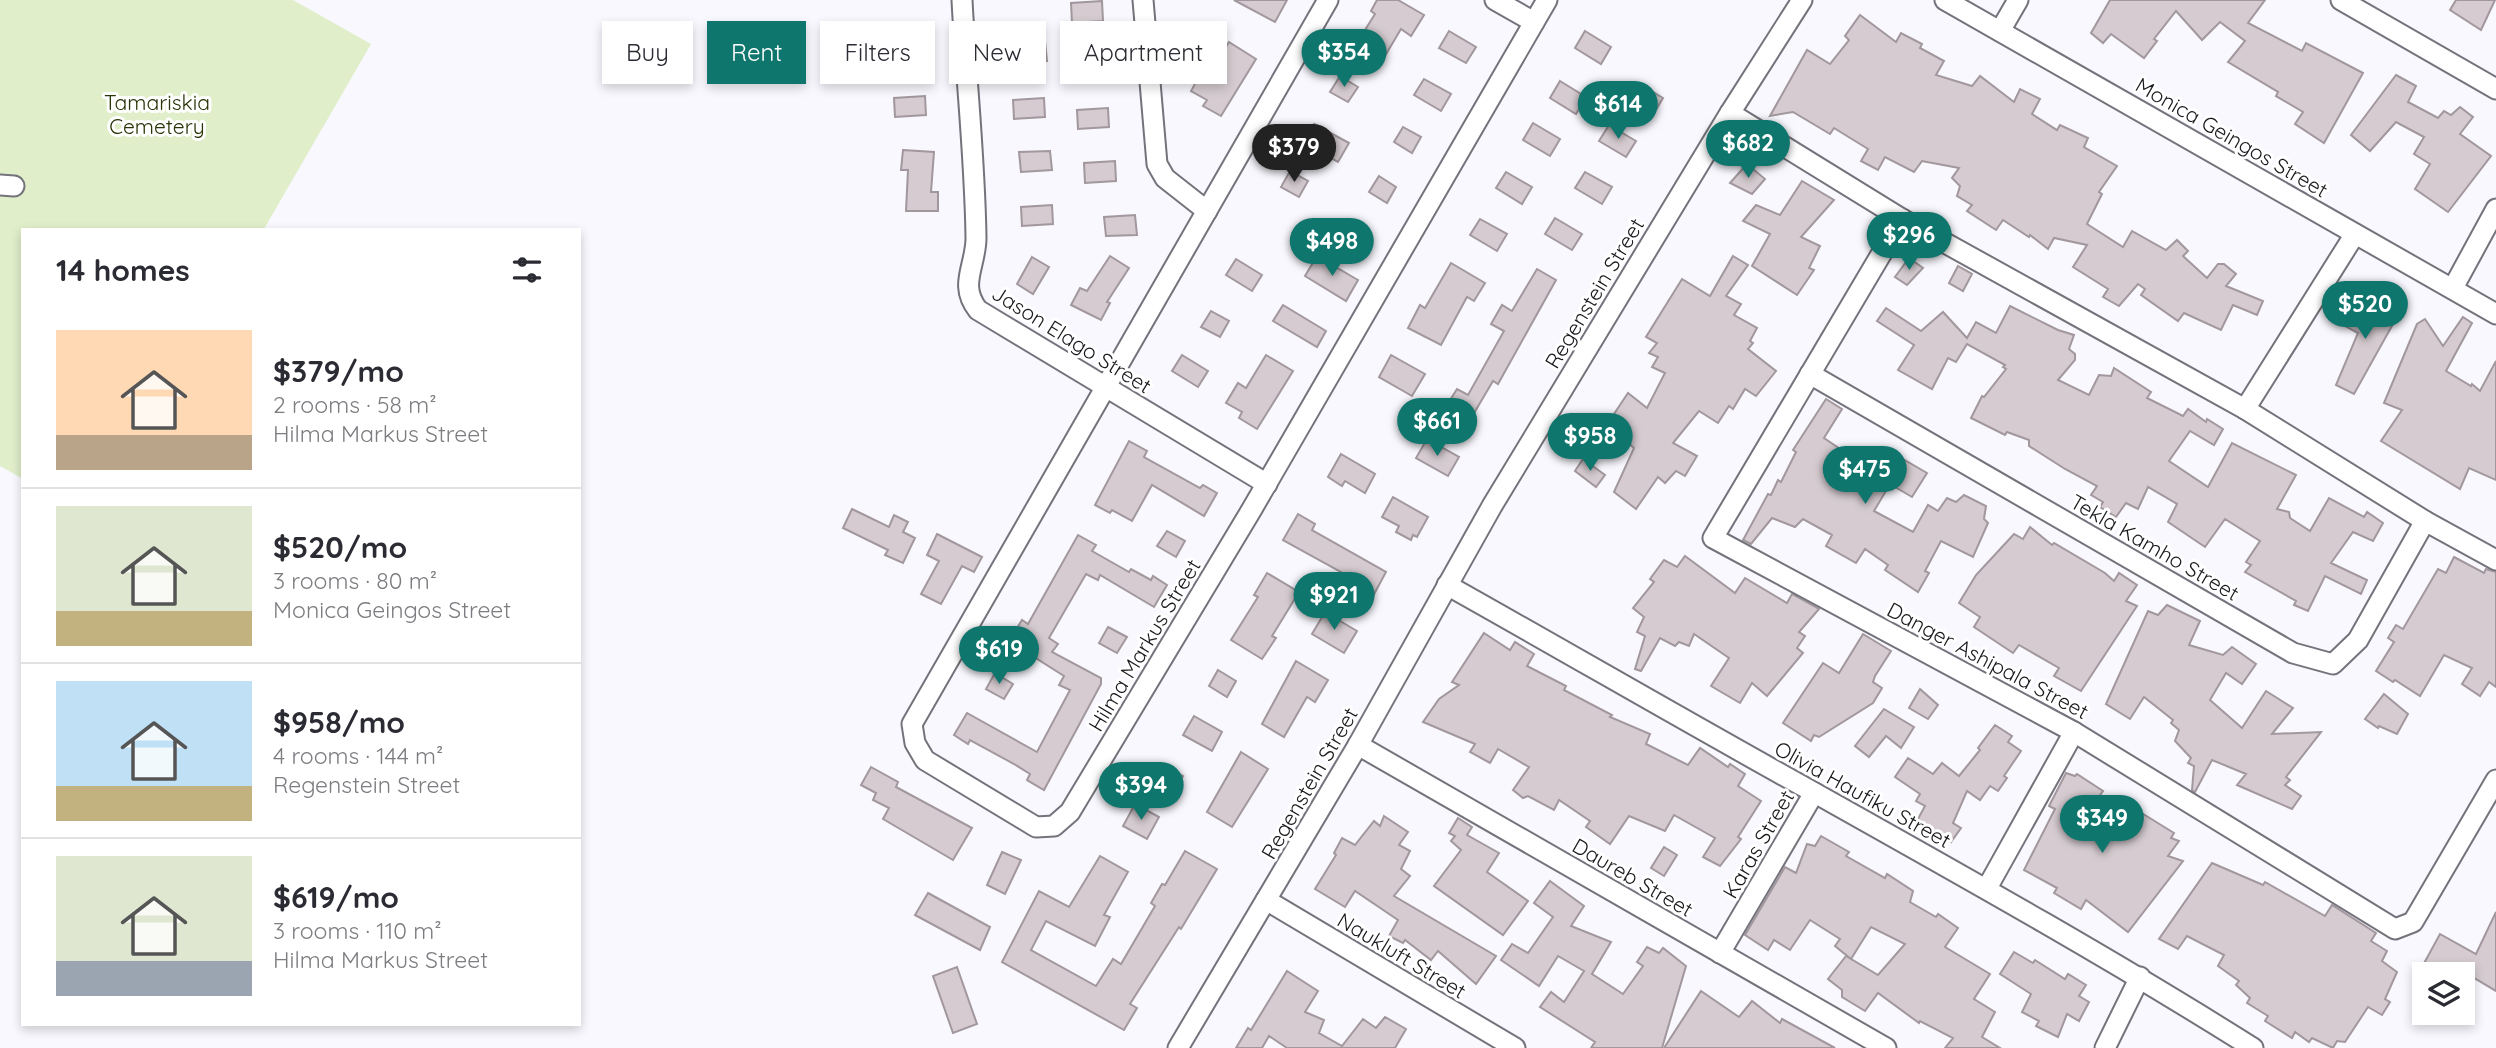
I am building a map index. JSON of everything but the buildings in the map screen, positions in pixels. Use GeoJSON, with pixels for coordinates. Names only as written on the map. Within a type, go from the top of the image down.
{"type":"FeatureCollection","features":[{"type":"Feature","properties":{"kind":"street","name":"Jason Elago Street"},"geometry":{"type":"LineString","coordinates":[[961,0],[976,240],[969,280],[969,299],[978,310],[1267,484]]}},
{"type":"Feature","properties":{"kind":"street"},"geometry":{"type":"LineString","coordinates":[[1143,0],[1157,164],[1165,178],[1207,211]]}},
{"type":"Feature","properties":{"kind":"street","name":"Hilma Markus Street"},"geometry":{"type":"LineString","coordinates":[[1328,0],[912,724],[915,743],[925,760],[1036,827],[1054,826],[1070,812],[1267,484],[1547,0]]}},
{"type":"Feature","properties":{"kind":"street"},"geometry":{"type":"LineString","coordinates":[[1495,0],[1534,22]]}},
{"type":"Feature","properties":{"kind":"street","name":"Regenstein Street"},"geometry":{"type":"LineString","coordinates":[[1178,1048],[1359,745],[1492,506],[1730,113],[1802,0]]}},
{"type":"Feature","properties":{"kind":"street","name":"Monica Geingos Street"},"geometry":{"type":"LineString","coordinates":[[1945,0],[2496,314]]}},
{"type":"Feature","properties":{"kind":"street"},"geometry":{"type":"LineString","coordinates":[[2000,31],[2018,0]]}},
{"type":"Feature","properties":{"kind":"street"},"geometry":{"type":"LineString","coordinates":[[2341,0],[2496,89]]}},
{"type":"Feature","properties":{"kind":"street"},"geometry":{"type":"LineString","coordinates":[[1730,113],[1902,219],[2245,409],[2426,521],[2496,560]]}},
{"type":"Feature","properties":{"kind":"street"},"geometry":{"type":"LineString","coordinates":[[2452,288],[2496,209]]}},
{"type":"Feature","properties":{"kind":"street","name":"Danger Ashipala Street"},"geometry":{"type":"LineString","coordinates":[[1902,219],[1713,538],[2074,732],[2395,929],[2413,922],[2496,780]]}},
{"type":"Feature","properties":{"kind":"street"},"geometry":{"type":"LineString","coordinates":[[2245,409],[2355,234]]}},
{"type":"Feature","properties":{"kind":"street","name":"Tekla Kamho Street"},"geometry":{"type":"LineString","coordinates":[[1810,374],[2293,653],[2333,664],[2358,640],[2426,521]]}},
{"type":"Feature","properties":{"kind":"street","name":"Olivia Haufiku Street"},"geometry":{"type":"LineString","coordinates":[[1447,585],[1987,888],[2140,977],[2253,1048]]}},
{"type":"Feature","properties":{"kind":"street"},"geometry":{"type":"LineString","coordinates":[[1987,888],[2074,732]]}},
{"type":"Feature","properties":{"kind":"street","name":"Daureb Street"},"geometry":{"type":"LineString","coordinates":[[1359,745],[1885,1048]]}},
{"type":"Feature","properties":{"kind":"street","name":"Karas Street"},"geometry":{"type":"LineString","coordinates":[[1720,953],[1814,793]]}},
{"type":"Feature","properties":{"kind":"street","name":"Naukluft Street"},"geometry":{"type":"LineString","coordinates":[[1266,900],[1515,1048]]}},
{"type":"Feature","properties":{"kind":"street"},"geometry":{"type":"LineString","coordinates":[[2105,1048],[2140,977]]}},
{"type":"Feature","properties":{"kind":"green space","name":"Tamariskia Cemetery"},"geometry":{"type":"Polygon","coordinates":[[[0,0],[293,0],[371,44],[265,228],[21,228],[21,478],[0,466],[0,0]]]}}]}
